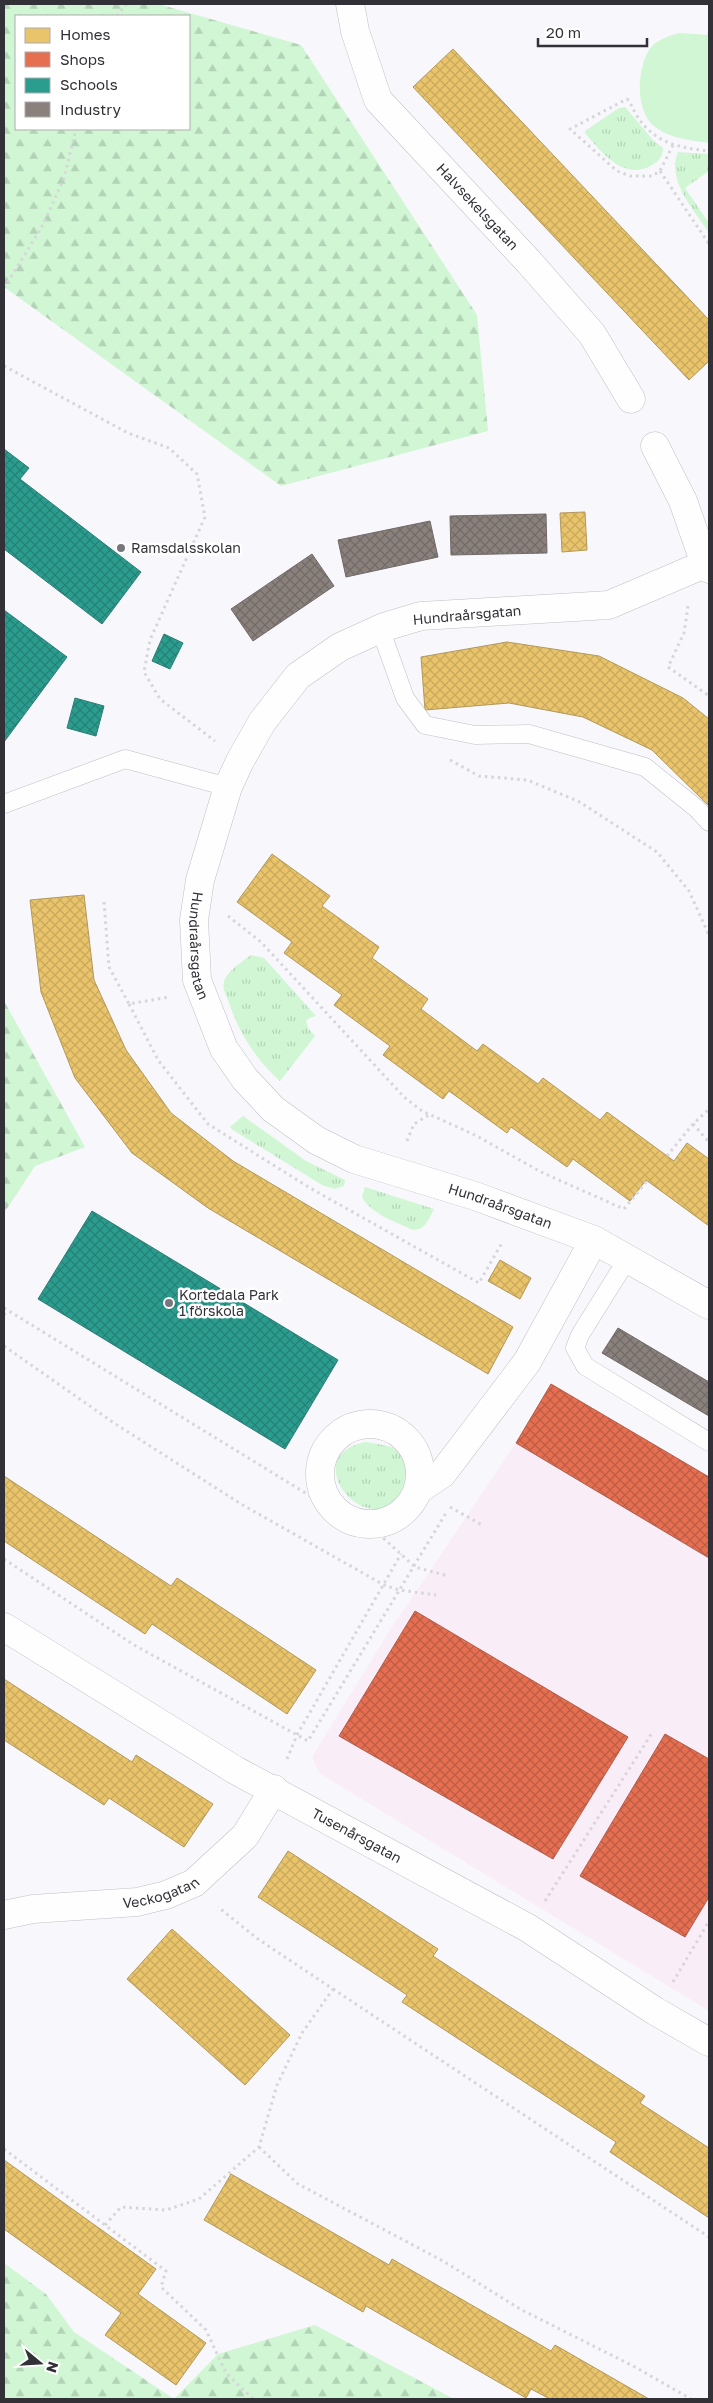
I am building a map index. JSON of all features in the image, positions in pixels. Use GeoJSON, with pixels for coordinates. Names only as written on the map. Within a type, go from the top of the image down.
{"type":"FeatureCollection","features":[{"type":"Feature","properties":{"kind":"street","name":"Halvsekelsgatan"},"geometry":{"type":"LineString","coordinates":[[350,4],[354,31],[378,100],[592,334],[631,399]]}},
{"type":"Feature","properties":{"kind":"street"},"geometry":{"type":"LineString","coordinates":[[655,446],[683,501],[707,567]]}},
{"type":"Feature","properties":{"kind":"street","name":"Hundraårsgatan"},"geometry":{"type":"LineString","coordinates":[[707,567],[678,576],[609,605],[421,616],[380,628],[340,647],[298,676],[262,722],[240,761],[228,787],[200,880],[194,920],[197,980],[224,1049],[244,1079],[273,1109],[316,1140],[354,1159],[475,1196],[594,1240],[709,1305]]}},
{"type":"Feature","properties":{"kind":"street"},"geometry":{"type":"LineString","coordinates":[[418,1490],[442,1474],[527,1362],[594,1240]]}},
{"type":"Feature","properties":{"kind":"street"},"geometry":{"type":"LineString","coordinates":[[361,1424],[379,1424],[395,1430],[409,1441],[417,1456],[421,1472],[418,1490],[411,1504],[399,1515],[385,1523],[368,1525],[352,1521],[338,1513],[328,1501],[322,1486],[320,1470],[324,1454],[333,1440],[346,1430],[361,1424]]}},
{"type":"Feature","properties":{"kind":"street","name":"Tusenårsgatan"},"geometry":{"type":"LineString","coordinates":[[4,1627],[234,1770],[274,1789],[528,1928],[655,2011],[709,2042]]}},
{"type":"Feature","properties":{"kind":"street","name":"Veckogatan"},"geometry":{"type":"LineString","coordinates":[[4,1915],[33,1909],[137,1902],[166,1895],[194,1883],[244,1836],[274,1789]]}},
{"type":"Feature","properties":{"kind":"lane"},"geometry":{"type":"LineString","coordinates":[[380,628],[405,698],[425,725],[475,735],[529,734],[645,767],[696,808],[709,822]]}},
{"type":"Feature","properties":{"kind":"lane"},"geometry":{"type":"LineString","coordinates":[[4,804],[125,759],[228,787]]}},
{"type":"Feature","properties":{"kind":"lane"},"geometry":{"type":"LineString","coordinates":[[628,1258],[580,1335],[575,1348],[585,1366],[709,1442]]}},
{"type":"Feature","properties":{"kind":"path"},"geometry":{"type":"LineString","coordinates":[[118,15],[126,4]]}},
{"type":"Feature","properties":{"kind":"path"},"geometry":{"type":"LineString","coordinates":[[708,35],[709,30]]}},
{"type":"Feature","properties":{"kind":"path"},"geometry":{"type":"LineString","coordinates":[[673,145],[660,172],[652,176],[630,176],[617,171],[570,129],[627,99],[648,129],[663,141],[673,145],[680,148],[709,151]]}},
{"type":"Feature","properties":{"kind":"path"},"geometry":{"type":"LineString","coordinates":[[4,288],[43,225],[64,178],[76,130]]}},
{"type":"Feature","properties":{"kind":"path"},"geometry":{"type":"LineString","coordinates":[[660,172],[709,244]]}},
{"type":"Feature","properties":{"kind":"path"},"geometry":{"type":"LineString","coordinates":[[4,366],[128,433],[169,448],[197,474],[205,517],[150,640],[144,672],[160,699],[240,761]]}},
{"type":"Feature","properties":{"kind":"path"},"geometry":{"type":"LineString","coordinates":[[678,576],[689,601],[684,634],[668,667],[709,696]]}},
{"type":"Feature","properties":{"kind":"path"},"geometry":{"type":"LineString","coordinates":[[443,728],[449,759],[479,776],[527,780],[578,801],[657,852],[689,891],[709,935]]}},
{"type":"Feature","properties":{"kind":"path"},"geometry":{"type":"LineString","coordinates":[[198,893],[262,942],[404,1097],[422,1111],[475,1135],[543,1173],[624,1209],[647,1181]]}},
{"type":"Feature","properties":{"kind":"path"},"geometry":{"type":"LineString","coordinates":[[104,902],[109,967],[129,1004],[202,991]]}},
{"type":"Feature","properties":{"kind":"path"},"geometry":{"type":"LineString","coordinates":[[667,1156],[693,1124],[709,1109]]}},
{"type":"Feature","properties":{"kind":"path"},"geometry":{"type":"LineString","coordinates":[[693,1124],[709,1142]]}},
{"type":"Feature","properties":{"kind":"path"},"geometry":{"type":"LineString","coordinates":[[4,1315],[5,1309],[338,1513]]}},
{"type":"Feature","properties":{"kind":"path"},"geometry":{"type":"LineString","coordinates":[[4,1346],[114,1422],[241,1504],[384,1584],[399,1590],[436,1594]]}},
{"type":"Feature","properties":{"kind":"path"},"geometry":{"type":"LineString","coordinates":[[368,1525],[415,1567],[448,1576]]}},
{"type":"Feature","properties":{"kind":"path"},"geometry":{"type":"LineString","coordinates":[[297,1735],[401,1554]]}},
{"type":"Feature","properties":{"kind":"path"},"geometry":{"type":"LineString","coordinates":[[4,1559],[134,1645],[308,1741],[399,1590]]}},
{"type":"Feature","properties":{"kind":"path"},"geometry":{"type":"LineString","coordinates":[[528,1928],[652,1733]]}},
{"type":"Feature","properties":{"kind":"path"},"geometry":{"type":"LineString","coordinates":[[194,1883],[227,1916],[333,1989],[709,2237]]}},
{"type":"Feature","properties":{"kind":"path"},"geometry":{"type":"LineString","coordinates":[[655,2011],[709,1921]]}},
{"type":"Feature","properties":{"kind":"path"},"geometry":{"type":"LineString","coordinates":[[105,2225],[121,2208],[166,2210],[199,2198],[258,2147],[277,2085],[302,2033],[333,1989]]}},
{"type":"Feature","properties":{"kind":"path"},"geometry":{"type":"LineString","coordinates":[[258,2147],[298,2184],[443,2261],[520,2309],[635,2367],[692,2399]]}},
{"type":"Feature","properties":{"kind":"path"},"geometry":{"type":"LineString","coordinates":[[4,2149],[166,2271],[160,2287],[206,2330],[226,2372],[253,2399]]}},
{"type":"Feature","properties":{"kind":"shaded area"},"geometry":{"type":"Polygon","coordinates":[[[516,1443],[709,1558],[709,2011],[319,1773],[312,1757],[390,1630],[516,1443]]]}},
{"type":"Feature","properties":{"kind":"green space"},"geometry":{"type":"Polygon","coordinates":[[[4,4],[158,4],[301,45],[477,315],[488,431],[281,486],[4,287],[4,4]]]}},
{"type":"Feature","properties":{"kind":"green space"},"geometry":{"type":"Polygon","coordinates":[[[679,33],[709,35],[709,143],[680,138],[660,130],[648,119],[641,100],[640,79],[649,50],[662,39],[679,33]]]}},
{"type":"Feature","properties":{"kind":"green space"},"geometry":{"type":"Polygon","coordinates":[[[625,107],[653,140],[663,148],[658,161],[640,170],[631,170],[613,162],[585,133],[585,131],[619,108],[625,107]]]}},
{"type":"Feature","properties":{"kind":"green space"},"geometry":{"type":"Polygon","coordinates":[[[678,152],[709,154],[709,171],[685,188],[709,223],[709,233],[689,205],[679,184],[675,163],[678,152]]]}},
{"type":"Feature","properties":{"kind":"green space"},"geometry":{"type":"Polygon","coordinates":[[[251,955],[264,958],[316,1016],[306,1021],[308,1028],[315,1036],[280,1081],[248,1044],[237,1023],[224,989],[225,978],[228,974],[251,955]]]}},
{"type":"Feature","properties":{"kind":"green space"},"geometry":{"type":"Polygon","coordinates":[[[4,1001],[85,1147],[35,1166],[4,1213],[4,1001]]]}},
{"type":"Feature","properties":{"kind":"green space"},"geometry":{"type":"Polygon","coordinates":[[[243,1116],[306,1161],[345,1180],[344,1186],[335,1189],[322,1185],[233,1130],[230,1127],[243,1116]]]}},
{"type":"Feature","properties":{"kind":"green space"},"geometry":{"type":"Polygon","coordinates":[[[365,1187],[434,1209],[424,1226],[413,1230],[384,1217],[371,1208],[362,1197],[365,1187]]]}},
{"type":"Feature","properties":{"kind":"green space"},"geometry":{"type":"Polygon","coordinates":[[[366,1442],[395,1449],[406,1456],[410,1463],[411,1477],[405,1491],[395,1502],[380,1509],[365,1507],[352,1500],[342,1488],[336,1474],[337,1461],[347,1449],[366,1442]]]}},
{"type":"Feature","properties":{"kind":"green space"},"geometry":{"type":"Polygon","coordinates":[[[4,2263],[46,2294],[74,2332],[174,2399],[4,2399],[4,2263]]]}},
{"type":"Feature","properties":{"kind":"green space"},"geometry":{"type":"Polygon","coordinates":[[[315,2325],[454,2399],[174,2399],[218,2354],[315,2325]]]}},
{"type":"Feature","properties":{"kind":"building: Homes"},"geometry":{"type":"Polygon","coordinates":[[[453,49],[709,320],[709,361],[689,380],[413,87],[453,49]]]}},
{"type":"Feature","properties":{"kind":"building: Homes"},"geometry":{"type":"Polygon","coordinates":[[[585,512],[587,550],[562,552],[560,513],[585,512]]]}},
{"type":"Feature","properties":{"kind":"building: Homes"},"geometry":{"type":"Polygon","coordinates":[[[507,642],[599,656],[683,698],[709,719],[709,806],[652,750],[583,717],[509,703],[425,710],[421,657],[507,642]]]}},
{"type":"Feature","properties":{"kind":"building: Homes"},"geometry":{"type":"Polygon","coordinates":[[[272,854],[330,896],[322,906],[379,947],[372,958],[428,999],[421,1009],[477,1051],[483,1044],[538,1084],[543,1078],[600,1120],[607,1112],[674,1161],[687,1143],[709,1159],[709,1226],[646,1180],[630,1201],[573,1159],[567,1167],[511,1127],[507,1133],[449,1091],[443,1099],[383,1055],[390,1046],[334,1005],[342,995],[284,953],[292,942],[237,902],[272,854]]]}},
{"type":"Feature","properties":{"kind":"building: Homes"},"geometry":{"type":"Polygon","coordinates":[[[84,895],[94,980],[126,1050],[171,1113],[233,1161],[513,1327],[488,1374],[208,1208],[132,1153],[75,1078],[41,992],[30,900],[84,895]]]}},
{"type":"Feature","properties":{"kind":"building: Homes"},"geometry":{"type":"Polygon","coordinates":[[[500,1260],[531,1278],[520,1299],[488,1281],[500,1260]]]}},
{"type":"Feature","properties":{"kind":"building: Homes"},"geometry":{"type":"Polygon","coordinates":[[[4,1476],[171,1586],[177,1578],[316,1670],[287,1714],[152,1624],[145,1634],[4,1541],[4,1476]]]}},
{"type":"Feature","properties":{"kind":"building: Homes"},"geometry":{"type":"Polygon","coordinates":[[[4,1679],[132,1762],[136,1755],[213,1804],[184,1847],[109,1798],[104,1805],[4,1740],[4,1679]]]}},
{"type":"Feature","properties":{"kind":"building: Homes"},"geometry":{"type":"Polygon","coordinates":[[[288,1851],[438,1949],[433,1956],[645,2096],[640,2103],[709,2148],[709,2218],[610,2152],[616,2142],[402,2002],[407,1995],[258,1897],[288,1851]]]}},
{"type":"Feature","properties":{"kind":"building: Homes"},"geometry":{"type":"Polygon","coordinates":[[[172,1929],[290,2035],[245,2085],[127,1979],[172,1929]]]}},
{"type":"Feature","properties":{"kind":"building: Homes"},"geometry":{"type":"Polygon","coordinates":[[[4,2160],[156,2269],[138,2294],[206,2343],[176,2385],[105,2335],[121,2313],[4,2229],[4,2160]]]}},
{"type":"Feature","properties":{"kind":"building: Homes"},"geometry":{"type":"Polygon","coordinates":[[[231,2174],[389,2265],[392,2259],[551,2351],[555,2345],[649,2399],[550,2399],[531,2389],[526,2398],[366,2306],[363,2312],[204,2220],[231,2174]]]}},
{"type":"Feature","properties":{"kind":"building: Shops"},"geometry":{"type":"Polygon","coordinates":[[[551,1384],[709,1477],[709,1558],[516,1443],[551,1384]]]}},
{"type":"Feature","properties":{"kind":"building: Shops"},"geometry":{"type":"Polygon","coordinates":[[[415,1611],[628,1737],[553,1859],[339,1736],[415,1611]]]}},
{"type":"Feature","properties":{"kind":"building: Shops"},"geometry":{"type":"Polygon","coordinates":[[[665,1734],[709,1759],[709,1897],[685,1937],[580,1876],[665,1734]]]}},
{"type":"Feature","properties":{"kind":"building: Schools"},"geometry":{"type":"Polygon","coordinates":[[[4,449],[29,468],[20,479],[141,572],[102,624],[4,549],[4,449]]]}},
{"type":"Feature","properties":{"kind":"building: Schools"},"geometry":{"type":"Polygon","coordinates":[[[4,610],[67,657],[4,742],[4,610]]]}},
{"type":"Feature","properties":{"kind":"building: Schools"},"geometry":{"type":"Polygon","coordinates":[[[164,634],[183,643],[170,669],[152,661],[164,634]]]}},
{"type":"Feature","properties":{"kind":"building: Schools"},"geometry":{"type":"Polygon","coordinates":[[[75,698],[104,706],[96,736],[67,728],[75,698]]]}},
{"type":"Feature","properties":{"kind":"building: Schools"},"geometry":{"type":"Polygon","coordinates":[[[92,1211],[338,1360],[285,1449],[38,1299],[92,1211]]]}},
{"type":"Feature","properties":{"kind":"building: Industry"},"geometry":{"type":"Polygon","coordinates":[[[546,514],[547,553],[451,555],[450,516],[546,514]]]}},
{"type":"Feature","properties":{"kind":"building: Industry"},"geometry":{"type":"Polygon","coordinates":[[[430,521],[438,557],[346,577],[338,540],[430,521]]]}},
{"type":"Feature","properties":{"kind":"building: Industry"},"geometry":{"type":"Polygon","coordinates":[[[312,554],[334,586],[253,641],[231,609],[312,554]]]}},
{"type":"Feature","properties":{"kind":"building: Industry"},"geometry":{"type":"Polygon","coordinates":[[[618,1328],[709,1382],[709,1416],[602,1353],[618,1328]]]}},
{"type":"Feature","properties":{"kind":"place","name":"Ramsdalsskolan"},"geometry":{"type":"Point","coordinates":[121,548]}},
{"type":"Feature","properties":{"kind":"place","name":"Kortedala Park 1 förskola"},"geometry":{"type":"Point","coordinates":[169,1303]}}]}
